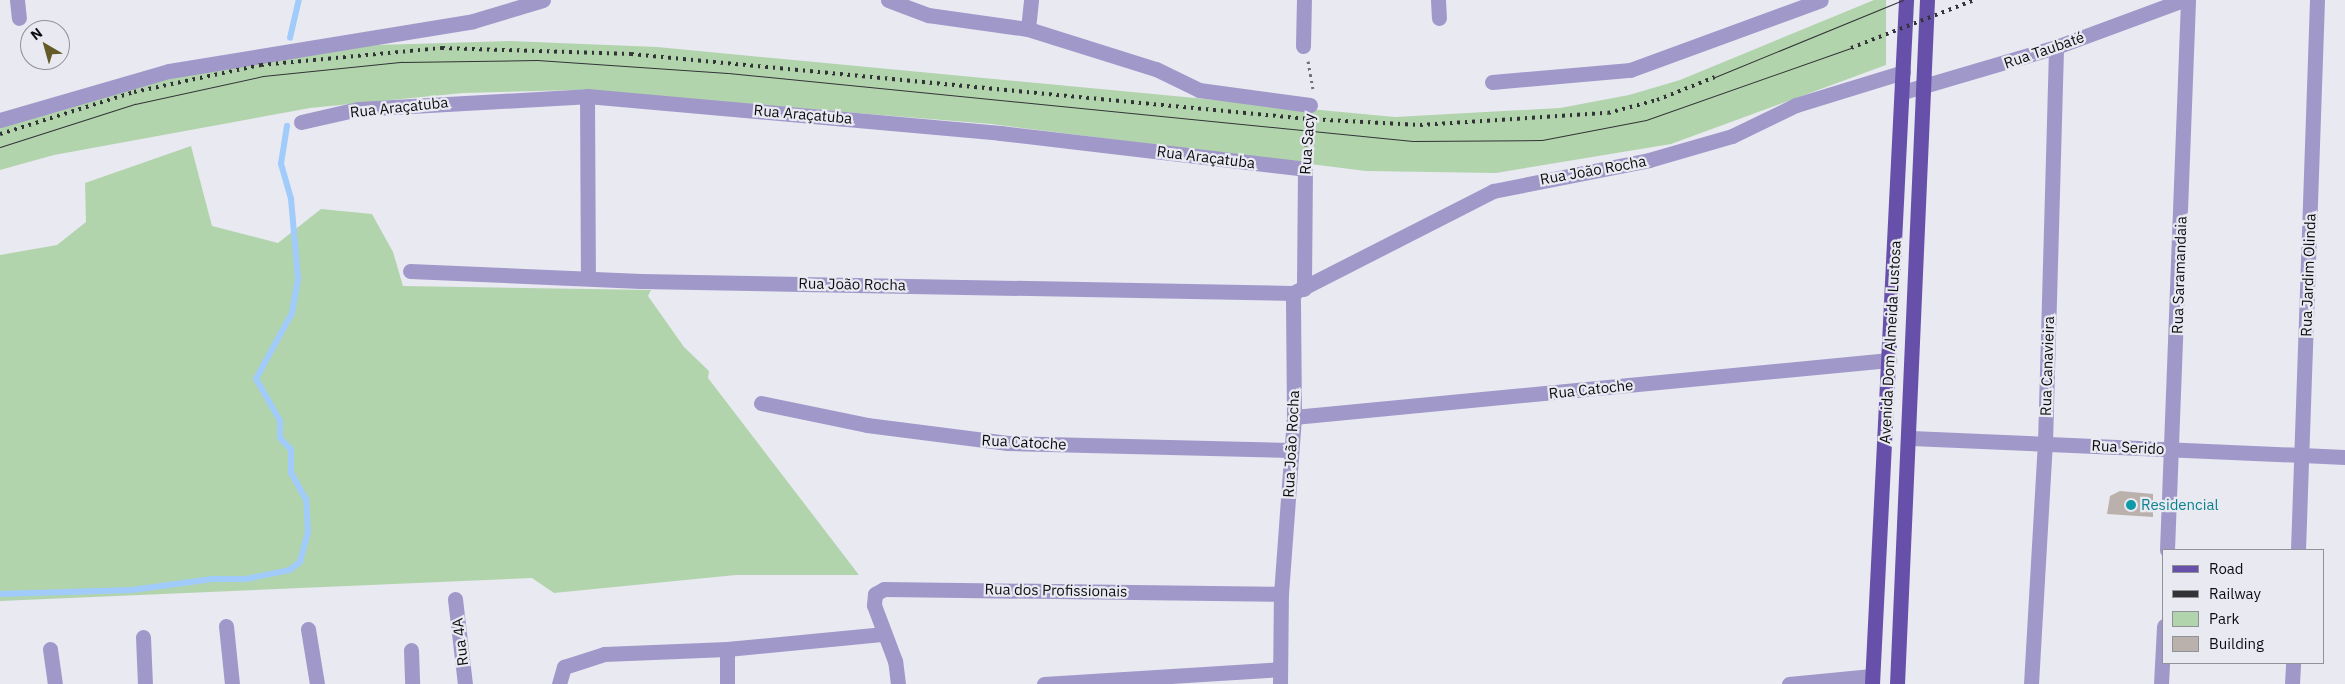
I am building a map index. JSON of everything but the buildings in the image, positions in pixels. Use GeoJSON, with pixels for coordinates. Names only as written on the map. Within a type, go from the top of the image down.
{"type":"FeatureCollection","features":[{"type":"Feature","properties":{"kind":"main road","name":"Avenida Dom Almeida Lustosa"},"geometry":{"type":"LineString","coordinates":[[1872,680],[1903,92],[1906,0]]}},
{"type":"Feature","properties":{"kind":"main road","name":"Avenida Dom Almeida Lustosa"},"geometry":{"type":"LineString","coordinates":[[1897,684],[1911,438],[1927,0]]}},
{"type":"Feature","properties":{"kind":"street"},"geometry":{"type":"LineString","coordinates":[[17,0],[19,18]]}},
{"type":"Feature","properties":{"kind":"street"},"geometry":{"type":"LineString","coordinates":[[0,120],[170,71],[473,21],[543,0]]}},
{"type":"Feature","properties":{"kind":"street"},"geometry":{"type":"LineString","coordinates":[[888,0],[928,15],[1028,30],[1156,68],[1199,90],[1310,105]]}},
{"type":"Feature","properties":{"kind":"street"},"geometry":{"type":"LineString","coordinates":[[1028,30],[1031,0]]}},
{"type":"Feature","properties":{"kind":"street"},"geometry":{"type":"LineString","coordinates":[[1303,46],[1304,0]]}},
{"type":"Feature","properties":{"kind":"street"},"geometry":{"type":"LineString","coordinates":[[1438,0],[1439,18]]}},
{"type":"Feature","properties":{"kind":"street"},"geometry":{"type":"LineString","coordinates":[[1492,82],[1630,70],[1821,0]]}},
{"type":"Feature","properties":{"kind":"street","name":"Rua Taubaté"},"geometry":{"type":"LineString","coordinates":[[1903,92],[1924,88],[2056,47],[2183,0]]}},
{"type":"Feature","properties":{"kind":"street","name":"Rua Saramandaia"},"geometry":{"type":"LineString","coordinates":[[2167,549],[2188,0]]}},
{"type":"Feature","properties":{"kind":"street","name":"Rua Jardim Olinda"},"geometry":{"type":"LineString","coordinates":[[2298,549],[2303,455],[2317,0]]}},
{"type":"Feature","properties":{"kind":"street","name":"Rua Canavieira"},"geometry":{"type":"LineString","coordinates":[[2032,684],[2045,443],[2056,47]]}},
{"type":"Feature","properties":{"kind":"street","name":"Rua João Rocha"},"geometry":{"type":"LineString","coordinates":[[410,272],[1298,291],[1492,191],[1668,155],[1732,136],[1796,105],[1903,72]]}},
{"type":"Feature","properties":{"kind":"street"},"geometry":{"type":"LineString","coordinates":[[587,96],[588,277]]}},
{"type":"Feature","properties":{"kind":"street","name":"Rua Araçatuba"},"geometry":{"type":"LineString","coordinates":[[301,122],[358,109],[587,96],[1000,133],[1305,169]]}},
{"type":"Feature","properties":{"kind":"street","name":"Rua Sacy"},"geometry":{"type":"LineString","coordinates":[[1298,291],[1305,169]]}},
{"type":"Feature","properties":{"kind":"street","name":"Rua João Rocha"},"geometry":{"type":"LineString","coordinates":[[1280,677],[1281,594],[1294,418],[1298,291]]}},
{"type":"Feature","properties":{"kind":"street","name":"Rua Catoche"},"geometry":{"type":"LineString","coordinates":[[1294,418],[1889,360]]}},
{"type":"Feature","properties":{"kind":"street","name":"Rua Catoche"},"geometry":{"type":"LineString","coordinates":[[761,403],[867,425],[1008,443],[1291,450]]}},
{"type":"Feature","properties":{"kind":"street","name":"Rua Serido"},"geometry":{"type":"LineString","coordinates":[[1911,438],[2345,457]]}},
{"type":"Feature","properties":{"kind":"street","name":"Rua dos Profissionais"},"geometry":{"type":"LineString","coordinates":[[898,684],[874,605],[875,594],[884,589],[1281,594]]}},
{"type":"Feature","properties":{"kind":"street","name":"Rua 4A"},"geometry":{"type":"LineString","coordinates":[[455,599],[465,684]]}},
{"type":"Feature","properties":{"kind":"street"},"geometry":{"type":"LineString","coordinates":[[226,626],[232,684]]}},
{"type":"Feature","properties":{"kind":"street"},"geometry":{"type":"LineString","coordinates":[[308,629],[317,684]]}},
{"type":"Feature","properties":{"kind":"street"},"geometry":{"type":"LineString","coordinates":[[559,681],[573,662],[604,654],[727,649],[884,634]]}},
{"type":"Feature","properties":{"kind":"street"},"geometry":{"type":"LineString","coordinates":[[143,637],[146,684]]}},
{"type":"Feature","properties":{"kind":"street"},"geometry":{"type":"LineString","coordinates":[[50,649],[55,684]]}},
{"type":"Feature","properties":{"kind":"street"},"geometry":{"type":"LineString","coordinates":[[726,684],[727,649]]}},
{"type":"Feature","properties":{"kind":"street"},"geometry":{"type":"LineString","coordinates":[[411,650],[412,684]]}},
{"type":"Feature","properties":{"kind":"street"},"geometry":{"type":"LineString","coordinates":[[2161,684],[2162,664]]}},
{"type":"Feature","properties":{"kind":"street"},"geometry":{"type":"LineString","coordinates":[[2292,684],[2293,664]]}},
{"type":"Feature","properties":{"kind":"street"},"geometry":{"type":"LineString","coordinates":[[1044,684],[1280,677]]}},
{"type":"Feature","properties":{"kind":"street"},"geometry":{"type":"LineString","coordinates":[[1789,684],[1872,680]]}},
{"type":"Feature","properties":{"kind":"path","name":"Rua Sacy"},"geometry":{"type":"LineString","coordinates":[[1303,46],[1314,78],[1305,169]]}},
{"type":"Feature","properties":{"kind":"green space"},"geometry":{"type":"Polygon","coordinates":[[[1874,0],[1886,0],[1886,65],[1671,144],[1496,173],[1366,171],[991,124],[575,90],[463,93],[310,108],[54,155],[0,170],[0,125],[128,85],[345,46],[510,41],[657,47],[1395,117],[1560,108],[1629,95],[1680,80],[1874,0]]]}},
{"type":"Feature","properties":{"kind":"green space"},"geometry":{"type":"Polygon","coordinates":[[[191,146],[212,226],[278,243],[321,209],[372,214],[393,252],[403,286],[651,290],[648,296],[684,347],[709,371],[708,378],[859,575],[736,575],[554,593],[532,578],[0,601],[0,255],[57,245],[86,222],[85,183],[191,146]]]}},
{"type":"Feature","properties":{"kind":"waterway"},"geometry":{"type":"LineString","coordinates":[[290,38],[299,0]]}},
{"type":"Feature","properties":{"kind":"waterway"},"geometry":{"type":"LineString","coordinates":[[0,594],[132,590],[212,579],[246,579],[290,570],[300,562],[308,533],[306,500],[291,473],[291,450],[280,438],[280,421],[256,379],[292,313],[298,279],[291,199],[281,164],[287,126]]}},
{"type":"Feature","properties":{"kind":"tram line"},"geometry":{"type":"LineString","coordinates":[[1715,77],[1903,0]]}},
{"type":"Feature","properties":{"kind":"tram line"},"geometry":{"type":"LineString","coordinates":[[0,147],[135,104],[263,76],[402,62],[537,60],[728,73],[1413,141],[1542,140],[1646,120],[1851,48]]}},
{"type":"Feature","properties":{"kind":"railway"},"geometry":{"type":"LineString","coordinates":[[1851,48],[1974,0]]}},
{"type":"Feature","properties":{"kind":"railway"},"geometry":{"type":"LineString","coordinates":[[0,134],[134,92],[261,65],[442,48],[631,54],[1308,119],[1420,125],[1608,113],[1657,100],[1715,77]]}},
{"type":"Feature","properties":{"kind":"place","name":"Residencial"},"geometry":{"type":"Point","coordinates":[2131,505]}}]}
